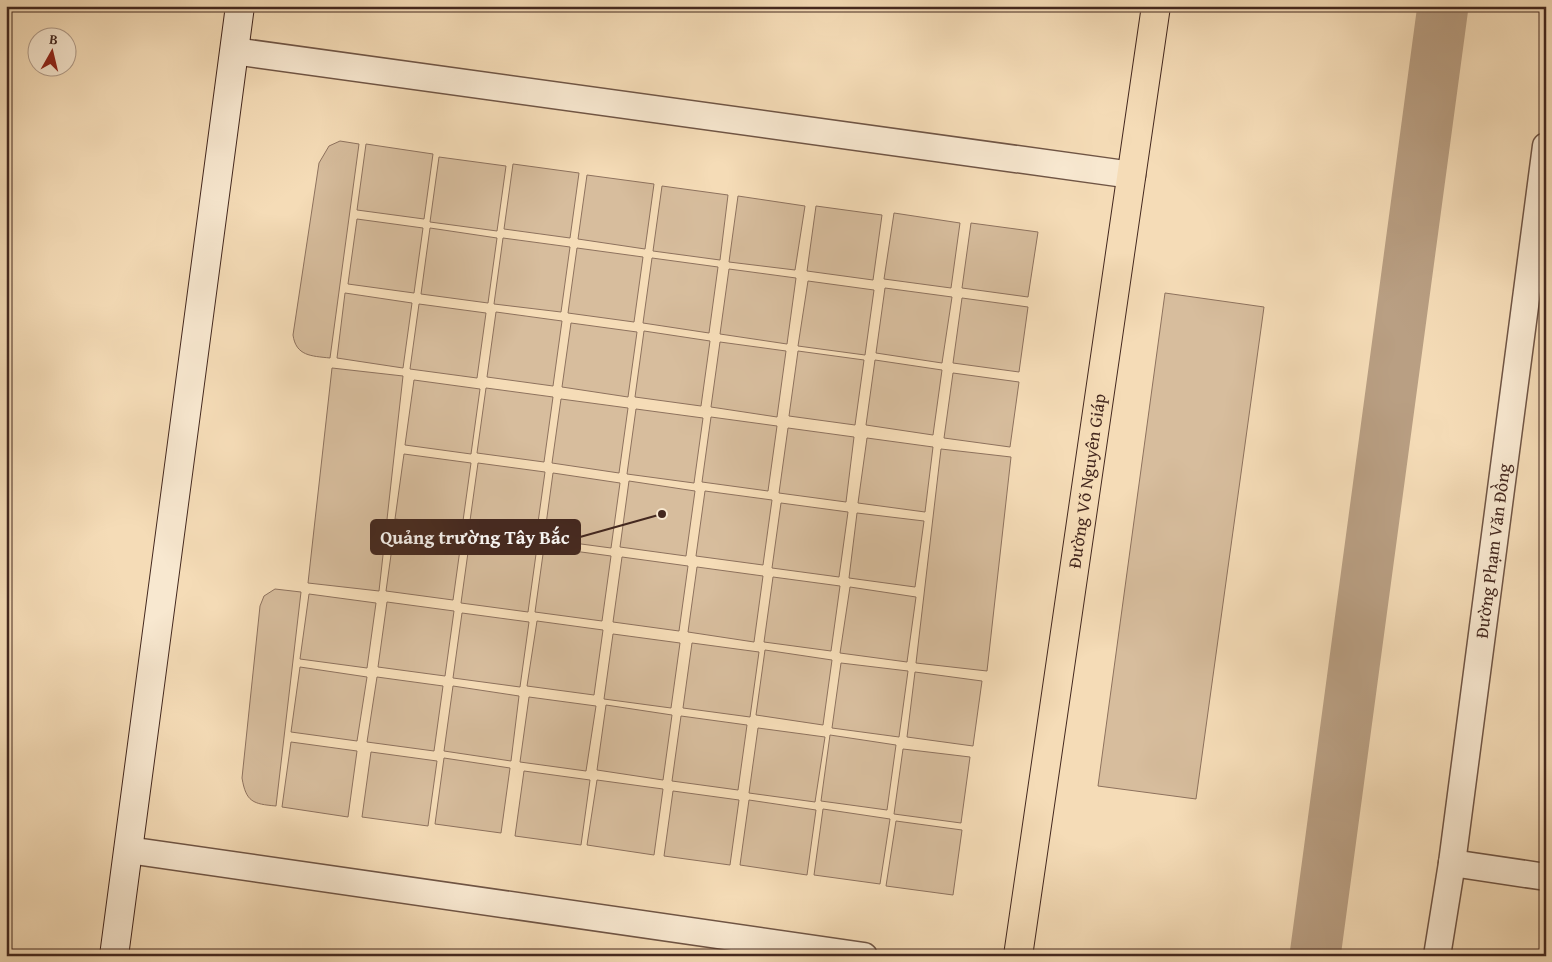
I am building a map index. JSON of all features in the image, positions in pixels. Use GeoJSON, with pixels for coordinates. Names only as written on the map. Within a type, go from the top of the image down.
{"type":"FeatureCollection","features":[{"type":"Feature","properties":{"kind":"main road","name":"Đường Võ Nguyên Giáp"},"geometry":{"type":"LineString","coordinates":[[1018,956],[1156,6]]}},
{"type":"Feature","properties":{"kind":"street"},"geometry":{"type":"LineString","coordinates":[[114,956],[240,6]]}},
{"type":"Feature","properties":{"kind":"street"},"geometry":{"type":"LineString","coordinates":[[234,51],[1132,175]]}},
{"type":"Feature","properties":{"kind":"street","name":"Đường Phạm Văn Đồng"},"geometry":{"type":"LineString","coordinates":[[1437,956],[1452,864],[1546,146]]}},
{"type":"Feature","properties":{"kind":"street"},"geometry":{"type":"LineString","coordinates":[[128,850],[864,956]]}},
{"type":"Feature","properties":{"kind":"street"},"geometry":{"type":"LineString","coordinates":[[1452,864],[1546,877]]}},
{"type":"Feature","properties":{"kind":"shaded area"},"geometry":{"type":"Polygon","coordinates":[[[340,141],[359,144],[330,358],[306,354],[301,351],[297,347],[293,335],[319,163],[329,146],[340,141]]]}},
{"type":"Feature","properties":{"kind":"shaded area"},"geometry":{"type":"Polygon","coordinates":[[[366,144],[433,154],[424,219],[357,210],[366,144]]]}},
{"type":"Feature","properties":{"kind":"shaded area"},"geometry":{"type":"Polygon","coordinates":[[[439,157],[506,166],[497,231],[430,222],[439,157]]]}},
{"type":"Feature","properties":{"kind":"shaded area"},"geometry":{"type":"Polygon","coordinates":[[[513,164],[579,173],[570,238],[504,229],[513,164]]]}},
{"type":"Feature","properties":{"kind":"shaded area"},"geometry":{"type":"Polygon","coordinates":[[[587,175],[654,184],[645,249],[578,239],[587,175]]]}},
{"type":"Feature","properties":{"kind":"shaded area"},"geometry":{"type":"Polygon","coordinates":[[[662,186],[728,195],[720,260],[653,251],[662,186]]]}},
{"type":"Feature","properties":{"kind":"shaded area"},"geometry":{"type":"Polygon","coordinates":[[[738,196],[805,206],[795,270],[729,262],[738,196]]]}},
{"type":"Feature","properties":{"kind":"shaded area"},"geometry":{"type":"Polygon","coordinates":[[[816,206],[882,215],[873,280],[807,271],[816,206]]]}},
{"type":"Feature","properties":{"kind":"shaded area"},"geometry":{"type":"Polygon","coordinates":[[[894,213],[960,223],[951,288],[884,279],[894,213]]]}},
{"type":"Feature","properties":{"kind":"shaded area"},"geometry":{"type":"Polygon","coordinates":[[[357,219],[423,228],[414,293],[348,284],[357,219]]]}},
{"type":"Feature","properties":{"kind":"shaded area"},"geometry":{"type":"Polygon","coordinates":[[[971,223],[1038,232],[1028,297],[962,288],[971,223]]]}},
{"type":"Feature","properties":{"kind":"shaded area"},"geometry":{"type":"Polygon","coordinates":[[[430,228],[497,238],[488,303],[421,294],[430,228]]]}},
{"type":"Feature","properties":{"kind":"shaded area"},"geometry":{"type":"Polygon","coordinates":[[[503,238],[570,247],[561,312],[494,304],[503,238]]]}},
{"type":"Feature","properties":{"kind":"shaded area"},"geometry":{"type":"Polygon","coordinates":[[[577,248],[643,257],[634,322],[568,313],[577,248]]]}},
{"type":"Feature","properties":{"kind":"shaded area"},"geometry":{"type":"Polygon","coordinates":[[[652,258],[718,267],[709,333],[643,323],[652,258]]]}},
{"type":"Feature","properties":{"kind":"shaded area"},"geometry":{"type":"Polygon","coordinates":[[[729,269],[796,278],[787,344],[720,334],[729,269]]]}},
{"type":"Feature","properties":{"kind":"shaded area"},"geometry":{"type":"Polygon","coordinates":[[[808,281],[874,290],[865,355],[798,346],[808,281]]]}},
{"type":"Feature","properties":{"kind":"shaded area"},"geometry":{"type":"Polygon","coordinates":[[[885,288],[952,297],[942,363],[876,353],[885,288]]]}},
{"type":"Feature","properties":{"kind":"shaded area"},"geometry":{"type":"Polygon","coordinates":[[[345,293],[412,303],[403,368],[337,358],[345,293]]]}},
{"type":"Feature","properties":{"kind":"shaded area"},"geometry":{"type":"Polygon","coordinates":[[[1165,293],[1264,307],[1196,799],[1098,786],[1165,293]]]}},
{"type":"Feature","properties":{"kind":"shaded area"},"geometry":{"type":"Polygon","coordinates":[[[962,298],[1028,307],[1019,372],[953,363],[962,298]]]}},
{"type":"Feature","properties":{"kind":"shaded area"},"geometry":{"type":"Polygon","coordinates":[[[419,304],[486,313],[477,378],[410,369],[419,304]]]}},
{"type":"Feature","properties":{"kind":"shaded area"},"geometry":{"type":"Polygon","coordinates":[[[496,312],[562,321],[553,386],[487,377],[496,312]]]}},
{"type":"Feature","properties":{"kind":"shaded area"},"geometry":{"type":"Polygon","coordinates":[[[571,323],[637,332],[628,397],[562,387],[571,323]]]}},
{"type":"Feature","properties":{"kind":"shaded area"},"geometry":{"type":"Polygon","coordinates":[[[644,331],[710,341],[701,406],[635,397],[644,331]]]}},
{"type":"Feature","properties":{"kind":"shaded area"},"geometry":{"type":"Polygon","coordinates":[[[720,342],[786,351],[777,417],[711,407],[720,342]]]}},
{"type":"Feature","properties":{"kind":"shaded area"},"geometry":{"type":"Polygon","coordinates":[[[798,351],[864,360],[855,425],[789,416],[798,351]]]}},
{"type":"Feature","properties":{"kind":"shaded area"},"geometry":{"type":"Polygon","coordinates":[[[875,360],[942,370],[933,435],[866,425],[875,360]]]}},
{"type":"Feature","properties":{"kind":"shaded area"},"geometry":{"type":"Polygon","coordinates":[[[332,368],[403,376],[379,591],[308,583],[332,368]]]}},
{"type":"Feature","properties":{"kind":"shaded area"},"geometry":{"type":"Polygon","coordinates":[[[953,373],[1019,382],[1010,447],[944,438],[953,373]]]}},
{"type":"Feature","properties":{"kind":"shaded area"},"geometry":{"type":"Polygon","coordinates":[[[414,380],[480,389],[471,454],[405,445],[414,380]]]}},
{"type":"Feature","properties":{"kind":"shaded area"},"geometry":{"type":"Polygon","coordinates":[[[486,388],[553,397],[544,462],[477,453],[486,388]]]}},
{"type":"Feature","properties":{"kind":"shaded area"},"geometry":{"type":"Polygon","coordinates":[[[561,399],[628,408],[619,473],[552,463],[561,399]]]}},
{"type":"Feature","properties":{"kind":"shaded area"},"geometry":{"type":"Polygon","coordinates":[[[636,409],[703,418],[694,483],[627,474],[636,409]]]}},
{"type":"Feature","properties":{"kind":"shaded area"},"geometry":{"type":"Polygon","coordinates":[[[711,417],[777,426],[768,491],[702,482],[711,417]]]}},
{"type":"Feature","properties":{"kind":"shaded area"},"geometry":{"type":"Polygon","coordinates":[[[788,428],[854,437],[846,502],[779,493],[788,428]]]}},
{"type":"Feature","properties":{"kind":"shaded area"},"geometry":{"type":"Polygon","coordinates":[[[867,438],[933,447],[925,512],[858,503],[867,438]]]}},
{"type":"Feature","properties":{"kind":"shaded area"},"geometry":{"type":"Polygon","coordinates":[[[941,449],[1011,457],[987,671],[916,663],[941,449]]]}},
{"type":"Feature","properties":{"kind":"shaded area"},"geometry":{"type":"Polygon","coordinates":[[[404,454],[471,463],[462,528],[395,519],[404,454]]]}},
{"type":"Feature","properties":{"kind":"shaded area"},"geometry":{"type":"Polygon","coordinates":[[[478,463],[545,472],[536,537],[469,528],[478,463]]]}},
{"type":"Feature","properties":{"kind":"shaded area"},"geometry":{"type":"Polygon","coordinates":[[[553,473],[620,483],[611,548],[544,539],[553,473]]]}},
{"type":"Feature","properties":{"kind":"shaded area"},"geometry":{"type":"Polygon","coordinates":[[[629,481],[695,491],[686,556],[620,547],[629,481]]]}},
{"type":"Feature","properties":{"kind":"shaded area"},"geometry":{"type":"Polygon","coordinates":[[[705,491],[772,500],[763,565],[696,556],[705,491]]]}},
{"type":"Feature","properties":{"kind":"shaded area"},"geometry":{"type":"Polygon","coordinates":[[[781,503],[848,512],[839,577],[772,568],[781,503]]]}},
{"type":"Feature","properties":{"kind":"shaded area"},"geometry":{"type":"Polygon","coordinates":[[[857,513],[924,521],[915,587],[849,578],[857,513]]]}},
{"type":"Feature","properties":{"kind":"shaded area"},"geometry":{"type":"Polygon","coordinates":[[[395,526],[462,535],[453,600],[386,591],[395,526]]]}},
{"type":"Feature","properties":{"kind":"shaded area"},"geometry":{"type":"Polygon","coordinates":[[[470,538],[537,547],[528,612],[461,603],[470,538]]]}},
{"type":"Feature","properties":{"kind":"shaded area"},"geometry":{"type":"Polygon","coordinates":[[[544,547],[611,556],[602,621],[535,612],[544,547]]]}},
{"type":"Feature","properties":{"kind":"shaded area"},"geometry":{"type":"Polygon","coordinates":[[[622,557],[688,566],[679,631],[613,622],[622,557]]]}},
{"type":"Feature","properties":{"kind":"shaded area"},"geometry":{"type":"Polygon","coordinates":[[[697,567],[763,576],[754,642],[688,632],[697,567]]]}},
{"type":"Feature","properties":{"kind":"shaded area"},"geometry":{"type":"Polygon","coordinates":[[[773,577],[840,586],[831,651],[764,642],[773,577]]]}},
{"type":"Feature","properties":{"kind":"shaded area"},"geometry":{"type":"Polygon","coordinates":[[[850,587],[916,597],[907,662],[840,653],[850,587]]]}},
{"type":"Feature","properties":{"kind":"shaded area"},"geometry":{"type":"Polygon","coordinates":[[[275,589],[301,592],[276,806],[256,803],[248,797],[242,778],[260,606],[264,596],[275,589]]]}},
{"type":"Feature","properties":{"kind":"shaded area"},"geometry":{"type":"Polygon","coordinates":[[[309,594],[376,603],[367,668],[300,659],[309,594]]]}},
{"type":"Feature","properties":{"kind":"shaded area"},"geometry":{"type":"Polygon","coordinates":[[[387,602],[454,611],[445,676],[378,667],[387,602]]]}},
{"type":"Feature","properties":{"kind":"shaded area"},"geometry":{"type":"Polygon","coordinates":[[[462,613],[529,622],[520,687],[453,678],[462,613]]]}},
{"type":"Feature","properties":{"kind":"shaded area"},"geometry":{"type":"Polygon","coordinates":[[[537,621],[603,630],[594,695],[527,686],[537,621]]]}},
{"type":"Feature","properties":{"kind":"shaded area"},"geometry":{"type":"Polygon","coordinates":[[[613,634],[680,643],[671,708],[604,699],[613,634]]]}},
{"type":"Feature","properties":{"kind":"shaded area"},"geometry":{"type":"Polygon","coordinates":[[[692,643],[759,652],[750,717],[683,708],[692,643]]]}},
{"type":"Feature","properties":{"kind":"shaded area"},"geometry":{"type":"Polygon","coordinates":[[[765,650],[832,660],[823,725],[756,715],[765,650]]]}},
{"type":"Feature","properties":{"kind":"shaded area"},"geometry":{"type":"Polygon","coordinates":[[[841,663],[908,671],[899,737],[832,728],[841,663]]]}},
{"type":"Feature","properties":{"kind":"shaded area"},"geometry":{"type":"Polygon","coordinates":[[[300,667],[367,677],[357,741],[291,732],[300,667]]]}},
{"type":"Feature","properties":{"kind":"shaded area"},"geometry":{"type":"Polygon","coordinates":[[[915,672],[982,681],[973,746],[907,737],[915,672]]]}},
{"type":"Feature","properties":{"kind":"shaded area"},"geometry":{"type":"Polygon","coordinates":[[[377,677],[443,686],[434,751],[367,742],[377,677]]]}},
{"type":"Feature","properties":{"kind":"shaded area"},"geometry":{"type":"Polygon","coordinates":[[[453,686],[519,696],[511,761],[444,751],[453,686]]]}},
{"type":"Feature","properties":{"kind":"shaded area"},"geometry":{"type":"Polygon","coordinates":[[[529,697],[596,706],[586,771],[520,762],[529,697]]]}},
{"type":"Feature","properties":{"kind":"shaded area"},"geometry":{"type":"Polygon","coordinates":[[[606,705],[672,715],[663,780],[597,770],[606,705]]]}},
{"type":"Feature","properties":{"kind":"shaded area"},"geometry":{"type":"Polygon","coordinates":[[[681,716],[747,725],[738,790],[672,781],[681,716]]]}},
{"type":"Feature","properties":{"kind":"shaded area"},"geometry":{"type":"Polygon","coordinates":[[[758,728],[825,737],[815,802],[749,793],[758,728]]]}},
{"type":"Feature","properties":{"kind":"shaded area"},"geometry":{"type":"Polygon","coordinates":[[[830,735],[896,745],[887,810],[821,801],[830,735]]]}},
{"type":"Feature","properties":{"kind":"shaded area"},"geometry":{"type":"Polygon","coordinates":[[[291,742],[357,751],[348,817],[282,807],[291,742]]]}},
{"type":"Feature","properties":{"kind":"shaded area"},"geometry":{"type":"Polygon","coordinates":[[[903,749],[970,757],[961,823],[894,814],[903,749]]]}},
{"type":"Feature","properties":{"kind":"shaded area"},"geometry":{"type":"Polygon","coordinates":[[[371,752],[437,761],[428,826],[362,817],[371,752]]]}},
{"type":"Feature","properties":{"kind":"shaded area"},"geometry":{"type":"Polygon","coordinates":[[[444,758],[510,768],[501,833],[435,824],[444,758]]]}},
{"type":"Feature","properties":{"kind":"shaded area"},"geometry":{"type":"Polygon","coordinates":[[[524,771],[590,780],[581,845],[515,836],[524,771]]]}},
{"type":"Feature","properties":{"kind":"shaded area"},"geometry":{"type":"Polygon","coordinates":[[[597,780],[663,789],[654,855],[587,845],[597,780]]]}},
{"type":"Feature","properties":{"kind":"shaded area"},"geometry":{"type":"Polygon","coordinates":[[[673,791],[739,800],[730,865],[664,856],[673,791]]]}},
{"type":"Feature","properties":{"kind":"shaded area"},"geometry":{"type":"Polygon","coordinates":[[[749,800],[816,810],[807,875],[740,865],[749,800]]]}},
{"type":"Feature","properties":{"kind":"shaded area"},"geometry":{"type":"Polygon","coordinates":[[[823,809],[890,819],[880,884],[814,875],[823,809]]]}},
{"type":"Feature","properties":{"kind":"shaded area"},"geometry":{"type":"Polygon","coordinates":[[[896,821],[962,830],[953,895],[886,886],[896,821]]]}},
{"type":"Feature","properties":{"kind":"waterway"},"geometry":{"type":"LineString","coordinates":[[1315,956],[1443,6]]}},
{"type":"Feature","properties":{"kind":"place","name":"Quảng trường Tây Bắc"},"geometry":{"type":"Point","coordinates":[662,514]}}]}
